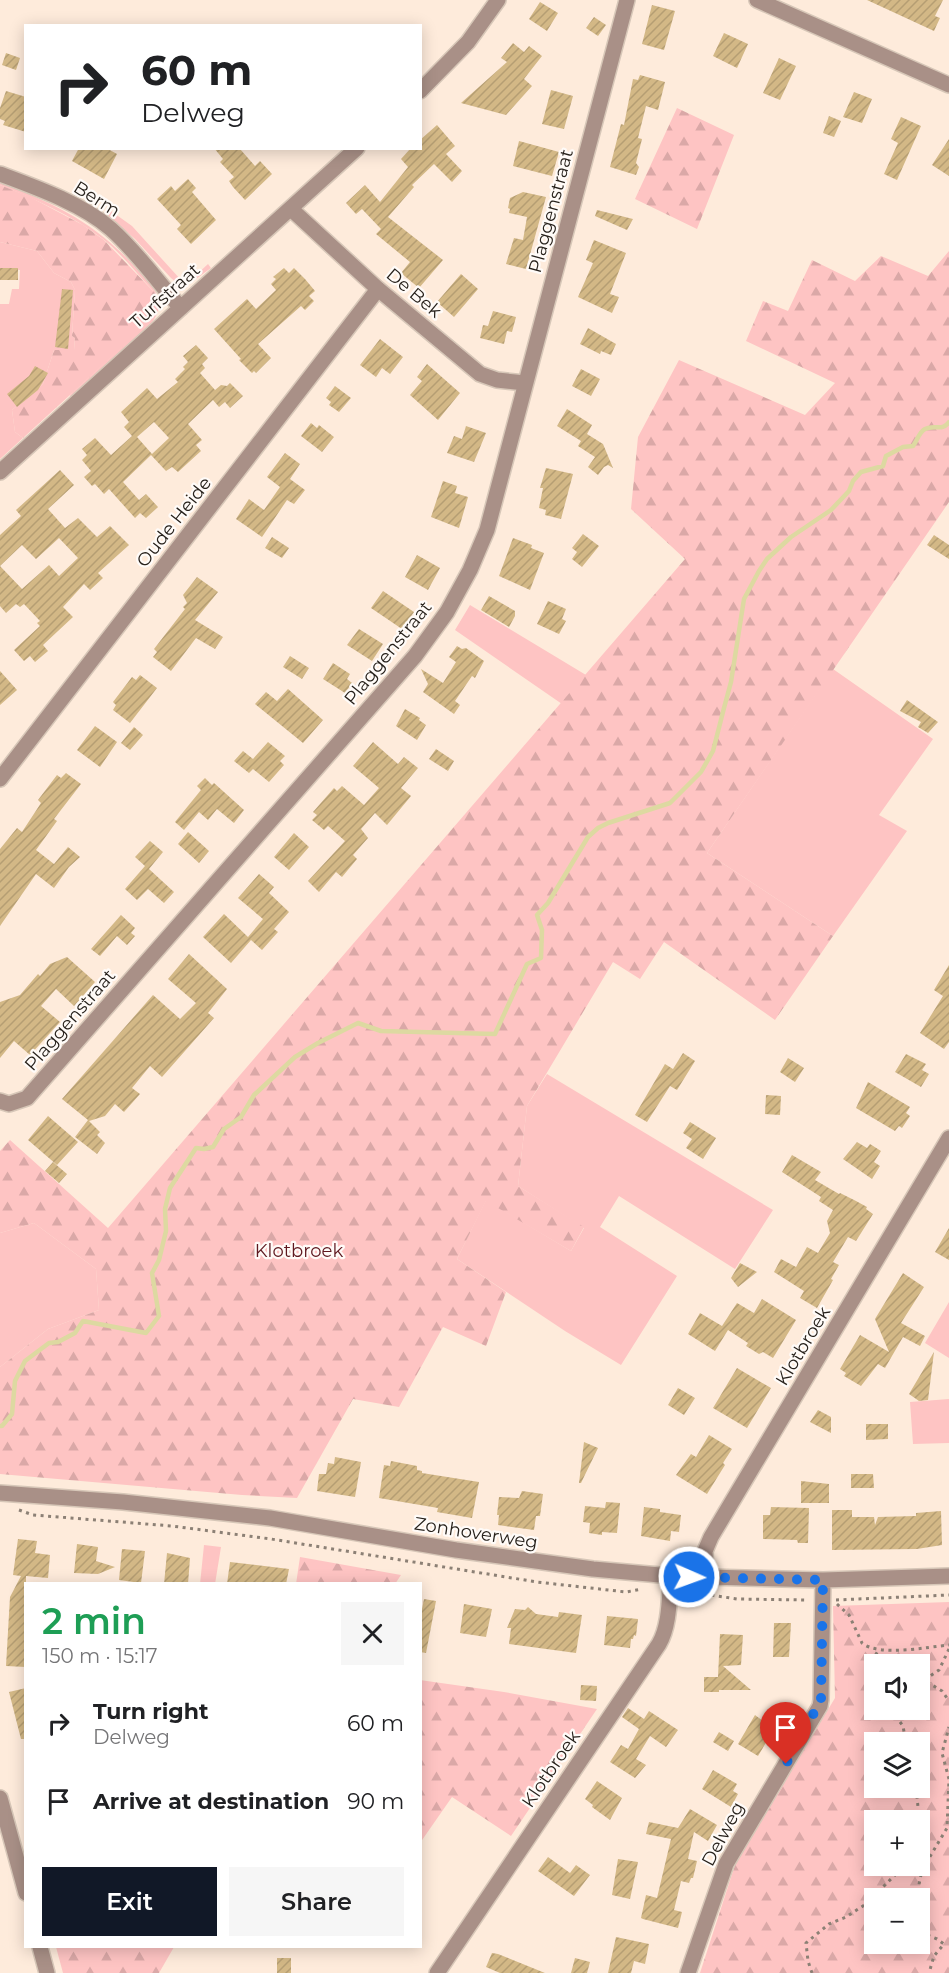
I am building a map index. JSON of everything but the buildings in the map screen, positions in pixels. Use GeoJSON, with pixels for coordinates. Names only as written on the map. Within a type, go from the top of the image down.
{"type":"FeatureCollection","features":[{"type":"Feature","properties":{"kind":"street"},"geometry":{"type":"LineString","coordinates":[[422,89],[468,42],[498,0]]}},
{"type":"Feature","properties":{"kind":"street","name":"Plaggenstraat"},"geometry":{"type":"LineString","coordinates":[[0,1101],[9,1104],[27,1098],[415,656],[447,612],[470,570],[487,530],[627,0]]}},
{"type":"Feature","properties":{"kind":"street"},"geometry":{"type":"LineString","coordinates":[[756,0],[949,85]]}},
{"type":"Feature","properties":{"kind":"street","name":"Turfstraat"},"geometry":{"type":"LineString","coordinates":[[0,472],[355,150]]}},
{"type":"Feature","properties":{"kind":"street","name":"Berm"},"geometry":{"type":"LineString","coordinates":[[0,174],[40,189],[109,227],[181,309]]}},
{"type":"Feature","properties":{"kind":"street","name":"De Bek"},"geometry":{"type":"LineString","coordinates":[[291,209],[378,289],[480,374],[497,380],[525,383]]}},
{"type":"Feature","properties":{"kind":"street","name":"Oude Heide"},"geometry":{"type":"LineString","coordinates":[[0,779],[378,289]]}},
{"type":"Feature","properties":{"kind":"street","name":"Klotbroek"},"geometry":{"type":"LineString","coordinates":[[706,1578],[705,1551],[711,1537],[949,1138]]}},
{"type":"Feature","properties":{"kind":"street","name":"Zonhoverweg"},"geometry":{"type":"LineString","coordinates":[[0,1494],[111,1501],[270,1518],[456,1551],[593,1569],[672,1576],[823,1580],[949,1576]]}},
{"type":"Feature","properties":{"kind":"street","name":"Klotbroek"},"geometry":{"type":"LineString","coordinates":[[437,1973],[659,1644],[667,1622],[672,1576]]}},
{"type":"Feature","properties":{"kind":"street","name":"Delweg"},"geometry":{"type":"LineString","coordinates":[[688,1973],[726,1864],[820,1706],[823,1580]]}},
{"type":"Feature","properties":{"kind":"street"},"geometry":{"type":"LineString","coordinates":[[0,1798],[24,1886]]}},
{"type":"Feature","properties":{"kind":"street"},"geometry":{"type":"LineString","coordinates":[[40,1948],[47,1973]]}},
{"type":"Feature","properties":{"kind":"path"},"geometry":{"type":"LineString","coordinates":[[832,1600],[849,1615],[862,1643],[878,1650],[949,1647],[939,1670],[924,1680],[942,1691],[949,1701]]}},
{"type":"Feature","properties":{"kind":"path"},"geometry":{"type":"LineString","coordinates":[[876,1654],[878,1650]]}},
{"type":"Feature","properties":{"kind":"path"},"geometry":{"type":"LineString","coordinates":[[918,1888],[922,1870],[947,1828],[949,1779],[942,1753],[949,1727]]}},
{"type":"Feature","properties":{"kind":"path"},"geometry":{"type":"LineString","coordinates":[[812,1973],[806,1943],[829,1924],[846,1917],[866,1904],[894,1876]]}},
{"type":"Feature","properties":{"kind":"path"},"geometry":{"type":"LineString","coordinates":[[929,1973],[934,1956],[944,1944],[930,1936]]}},
{"type":"Feature","properties":{"kind":"green space"},"geometry":{"type":"Polygon","coordinates":[[[677,108],[734,135],[697,229],[635,199],[677,108]]]}},
{"type":"Feature","properties":{"kind":"green space"},"geometry":{"type":"Polygon","coordinates":[[[0,183],[40,199],[91,228],[123,254],[154,289],[159,302],[156,317],[150,325],[71,397],[70,395],[153,318],[155,293],[103,239],[79,223],[0,183]]]}},
{"type":"Feature","properties":{"kind":"green space"},"geometry":{"type":"Polygon","coordinates":[[[0,185],[30,197],[83,225],[104,240],[155,293],[156,306],[153,319],[23,438],[15,432],[12,410],[43,384],[54,350],[74,350],[75,338],[72,336],[75,290],[71,282],[54,273],[37,251],[0,242],[0,185]]]}},
{"type":"Feature","properties":{"kind":"green space"},"geometry":{"type":"Polygon","coordinates":[[[111,211],[132,226],[181,280],[195,276],[208,264],[211,268],[192,282],[176,282],[135,239],[108,216],[111,211]]]}},
{"type":"Feature","properties":{"kind":"green space"},"geometry":{"type":"Polygon","coordinates":[[[0,242],[37,251],[54,273],[71,282],[75,290],[72,336],[75,338],[74,350],[54,350],[43,384],[12,410],[15,432],[23,438],[0,459],[0,304],[9,304],[12,289],[19,289],[20,270],[0,268],[0,242]]]}},
{"type":"Feature","properties":{"kind":"green space","name":"Klotbroek"},"geometry":{"type":"Polygon","coordinates":[[[949,251],[949,502],[707,853],[833,936],[775,1020],[664,942],[640,979],[613,962],[527,1106],[518,1186],[584,1227],[571,1251],[486,1201],[457,1259],[506,1292],[486,1346],[443,1327],[399,1407],[353,1399],[297,1498],[0,1474],[0,1367],[48,1329],[99,1310],[96,1269],[34,1223],[0,1233],[0,1151],[10,1140],[108,1228],[685,559],[631,509],[638,437],[679,360],[805,415],[835,383],[746,341],[763,301],[788,311],[812,260],[855,281],[881,256],[928,276],[949,251]]]}},
{"type":"Feature","properties":{"kind":"green space"},"geometry":{"type":"Polygon","coordinates":[[[470,605],[586,675],[562,704],[455,630],[470,605]]]}},
{"type":"Feature","properties":{"kind":"green space"},"geometry":{"type":"Polygon","coordinates":[[[833,669],[933,739],[879,815],[907,831],[833,936],[707,853],[833,669]]]}},
{"type":"Feature","properties":{"kind":"green space"},"geometry":{"type":"Polygon","coordinates":[[[547,1074],[773,1210],[735,1269],[619,1196],[600,1227],[677,1276],[621,1365],[565,1331],[457,1259],[486,1200],[571,1251],[584,1228],[518,1186],[527,1106],[547,1074]]]}},
{"type":"Feature","properties":{"kind":"green space"},"geometry":{"type":"Polygon","coordinates":[[[34,1223],[96,1269],[99,1310],[48,1329],[0,1367],[0,1233],[34,1223]]]}},
{"type":"Feature","properties":{"kind":"green space"},"geometry":{"type":"Polygon","coordinates":[[[949,1302],[949,1358],[925,1343],[949,1302]]]}},
{"type":"Feature","properties":{"kind":"green space"},"geometry":{"type":"Polygon","coordinates":[[[949,1399],[949,1443],[913,1444],[910,1402],[949,1399]]]}},
{"type":"Feature","properties":{"kind":"green space"},"geometry":{"type":"Polygon","coordinates":[[[204,1545],[221,1547],[215,1582],[200,1582],[204,1545]]]}},
{"type":"Feature","properties":{"kind":"green space"},"geometry":{"type":"Polygon","coordinates":[[[300,1557],[401,1575],[396,1582],[296,1582],[300,1557]]]}},
{"type":"Feature","properties":{"kind":"green space"},"geometry":{"type":"Polygon","coordinates":[[[949,1602],[949,1973],[700,1973],[736,1862],[835,1698],[833,1606],[949,1602]]]}},
{"type":"Feature","properties":{"kind":"green space"},"geometry":{"type":"Polygon","coordinates":[[[422,1680],[597,1709],[511,1836],[452,1797],[422,1840],[422,1680]]]}},
{"type":"Feature","properties":{"kind":"green space"},"geometry":{"type":"Polygon","coordinates":[[[56,1948],[173,1948],[159,1973],[63,1973],[56,1948]]]}},
{"type":"Feature","properties":{"kind":"waterway"},"geometry":{"type":"LineString","coordinates":[[0,1426],[12,1414],[15,1381],[25,1361],[49,1343],[58,1342],[75,1333],[83,1321],[146,1333],[159,1316],[152,1273],[159,1260],[166,1231],[165,1209],[170,1188],[196,1148],[213,1147],[224,1129],[241,1117],[254,1095],[295,1057],[358,1023],[381,1031],[495,1034],[527,964],[541,958],[542,930],[537,915],[548,903],[588,837],[608,823],[670,803],[701,772],[713,751],[731,682],[744,599],[767,559],[791,537],[831,510],[849,491],[853,481],[861,472],[883,466],[886,456],[903,447],[913,446],[923,430],[944,427],[949,422]]}},
{"type":"Feature","properties":{"kind":"route"},"geometry":{"type":"LineString","coordinates":[[689,1577],[823,1580],[820,1706],[786,1764]]}}]}
